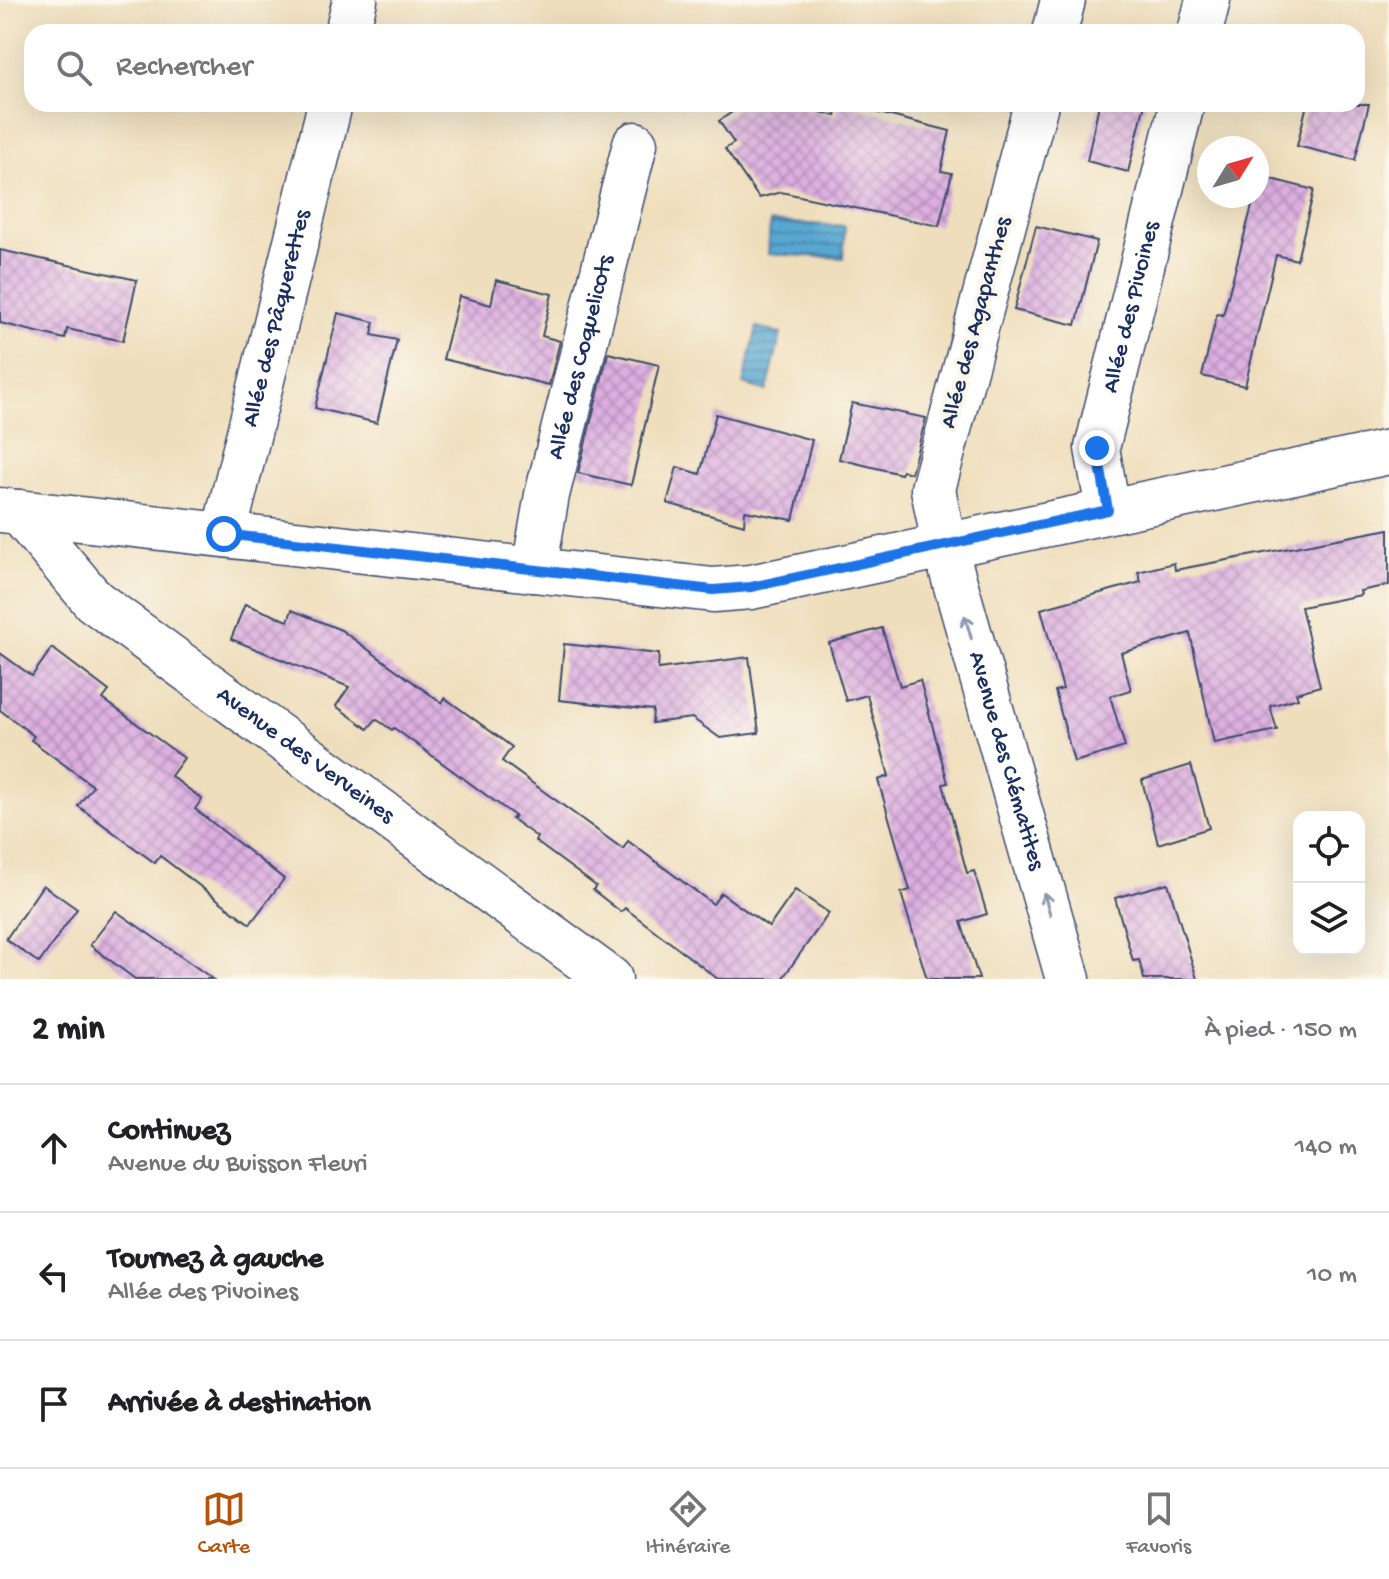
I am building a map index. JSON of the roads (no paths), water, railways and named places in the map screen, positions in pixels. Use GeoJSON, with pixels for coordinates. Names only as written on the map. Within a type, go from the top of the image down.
{"type":"FeatureCollection","features":[{"type":"Feature","properties":{"kind":"street"},"geometry":{"type":"LineString","coordinates":[[349,24],[355,0]]}},
{"type":"Feature","properties":{"kind":"street"},"geometry":{"type":"LineString","coordinates":[[1057,24],[1063,0]]}},
{"type":"Feature","properties":{"kind":"street"},"geometry":{"type":"LineString","coordinates":[[1202,24],[1208,0]]}},
{"type":"Feature","properties":{"kind":"street","name":"Allée des Pâquerettes"},"geometry":{"type":"LineString","coordinates":[[224,534],[328,112]]}},
{"type":"Feature","properties":{"kind":"street","name":"Allée des Agapanthes"},"geometry":{"type":"LineString","coordinates":[[944,544],[933,489],[1034,112]]}},
{"type":"Feature","properties":{"kind":"street","name":"Allée des Pivoines"},"geometry":{"type":"LineString","coordinates":[[1108,510],[1097,448],[1180,112]]}},
{"type":"Feature","properties":{"kind":"street","name":"Allée des Coquelicots"},"geometry":{"type":"LineString","coordinates":[[534,570],[547,495],[635,144]]}},
{"type":"Feature","properties":{"kind":"street"},"geometry":{"type":"LineString","coordinates":[[9,511],[713,590],[751,587],[1389,452]]}},
{"type":"Feature","properties":{"kind":"street","name":"Avenue des Verveines"},"geometry":{"type":"LineString","coordinates":[[9,511],[94,601],[610,979]]}},
{"type":"Feature","properties":{"kind":"street","name":"Avenue des Clématites"},"geometry":{"type":"LineString","coordinates":[[944,544],[1068,979]]}},
{"type":"Feature","properties":{"kind":"water"},"geometry":{"type":"Polygon","coordinates":[[[770,222],[845,226],[843,258],[768,254],[770,222]]]}},
{"type":"Feature","properties":{"kind":"water"},"geometry":{"type":"Polygon","coordinates":[[[757,327],[781,334],[767,391],[743,384],[757,327]]]}}]}
